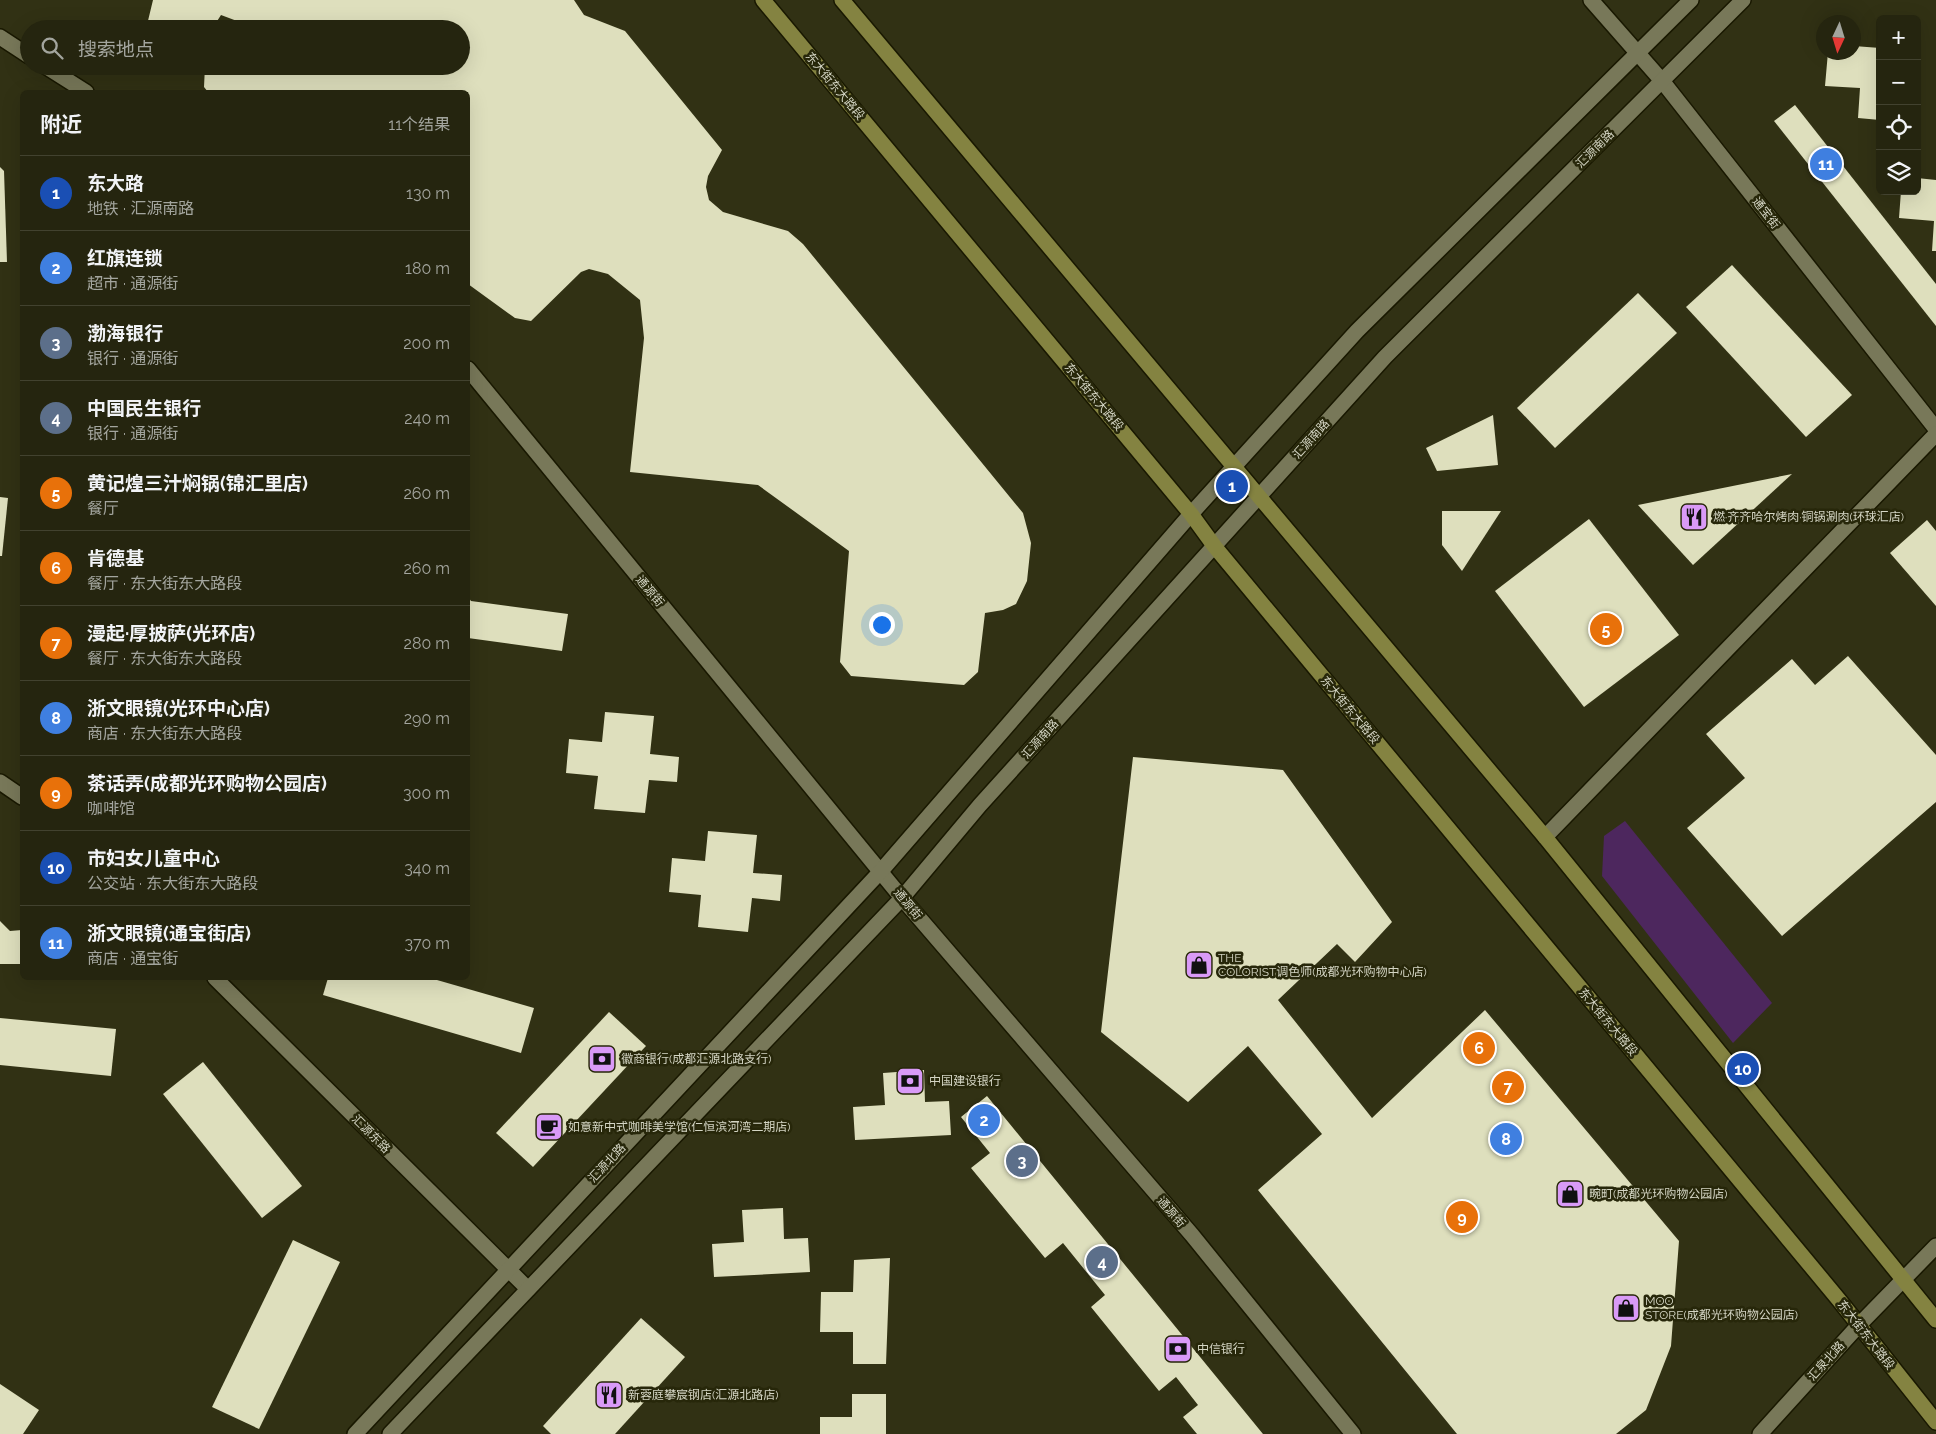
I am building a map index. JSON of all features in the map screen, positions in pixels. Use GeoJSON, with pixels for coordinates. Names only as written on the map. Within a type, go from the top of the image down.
{"type":"FeatureCollection","features":[{"type":"Feature","properties":{"kind":"main road","name":"东大街东大路段"},"geometry":{"type":"LineString","coordinates":[[763,0],[1191,514],[1214,547],[1936,1422]]}},
{"type":"Feature","properties":{"kind":"main road"},"geometry":{"type":"LineString","coordinates":[[842,0],[1545,837],[1936,1320]]}},
{"type":"Feature","properties":{"kind":"street","name":"通宝街"},"geometry":{"type":"LineString","coordinates":[[1591,0],[1663,82],[1936,429]]}},
{"type":"Feature","properties":{"kind":"street"},"geometry":{"type":"LineString","coordinates":[[881,871],[1191,514],[1357,331],[1691,0]]}},
{"type":"Feature","properties":{"kind":"street","name":"汇源南路"},"geometry":{"type":"LineString","coordinates":[[902,898],[980,805],[1384,357],[1663,82],[1743,0]]}},
{"type":"Feature","properties":{"kind":"street"},"geometry":{"type":"LineString","coordinates":[[0,37],[20,50]]}},
{"type":"Feature","properties":{"kind":"street"},"geometry":{"type":"LineString","coordinates":[[59,75],[83,90]]}},
{"type":"Feature","properties":{"kind":"street","name":"通源街"},"geometry":{"type":"LineString","coordinates":[[470,372],[902,898],[1192,1236],[1353,1434]]}},
{"type":"Feature","properties":{"kind":"street"},"geometry":{"type":"LineString","coordinates":[[1545,837],[1936,434]]}},
{"type":"Feature","properties":{"kind":"street"},"geometry":{"type":"LineString","coordinates":[[0,782],[20,796]]}},
{"type":"Feature","properties":{"kind":"street","name":"汇源北路"},"geometry":{"type":"LineString","coordinates":[[355,1434],[881,871]]}},
{"type":"Feature","properties":{"kind":"street"},"geometry":{"type":"LineString","coordinates":[[390,1434],[902,898]]}},
{"type":"Feature","properties":{"kind":"street","name":"汇源东路"},"geometry":{"type":"LineString","coordinates":[[217,980],[528,1289]]}},
{"type":"Feature","properties":{"kind":"street","name":"汇泉北路"},"geometry":{"type":"LineString","coordinates":[[1760,1434],[1858,1326],[1936,1246]]}},
{"type":"Feature","properties":{"kind":"shaded area"},"geometry":{"type":"Polygon","coordinates":[[[1625,821],[1772,1003],[1733,1043],[1602,876],[1604,836],[1625,821]]]}},
{"type":"Feature","properties":{"kind":"building"},"geometry":{"type":"Polygon","coordinates":[[[153,0],[574,0],[584,15],[625,31],[722,150],[708,176],[706,187],[709,200],[723,212],[788,231],[803,244],[1023,513],[1031,543],[1027,581],[1016,604],[1003,610],[985,613],[978,672],[964,685],[851,676],[840,662],[849,551],[758,485],[630,472],[644,338],[640,300],[608,274],[589,269],[581,272],[531,321],[515,318],[470,285],[470,90],[206,90],[204,87],[205,75],[470,75],[470,20],[234,20],[221,15],[218,20],[148,20],[153,0]]]}},
{"type":"Feature","properties":{"kind":"building"},"geometry":{"type":"Polygon","coordinates":[[[1861,47],[1876,48],[1876,120],[1858,118],[1860,88],[1825,86],[1827,60],[1861,60],[1861,47]]]}},
{"type":"Feature","properties":{"kind":"building"},"geometry":{"type":"Polygon","coordinates":[[[1795,105],[1936,284],[1936,326],[1774,121],[1795,105]]]}},
{"type":"Feature","properties":{"kind":"building"},"geometry":{"type":"Polygon","coordinates":[[[0,167],[4,171],[7,262],[0,262],[0,167]]]}},
{"type":"Feature","properties":{"kind":"building"},"geometry":{"type":"Polygon","coordinates":[[[1921,178],[1936,180],[1936,251],[1932,251],[1934,221],[1899,218],[1901,195],[1921,195],[1921,178]]]}},
{"type":"Feature","properties":{"kind":"building"},"geometry":{"type":"Polygon","coordinates":[[[1732,265],[1852,395],[1806,437],[1686,307],[1732,265]]]}},
{"type":"Feature","properties":{"kind":"building"},"geometry":{"type":"Polygon","coordinates":[[[1638,293],[1677,333],[1555,448],[1517,408],[1638,293]]]}},
{"type":"Feature","properties":{"kind":"building"},"geometry":{"type":"Polygon","coordinates":[[[1493,415],[1498,465],[1437,471],[1426,448],[1493,415]]]}},
{"type":"Feature","properties":{"kind":"building"},"geometry":{"type":"Polygon","coordinates":[[[1792,474],[1693,565],[1638,505],[1792,474]]]}},
{"type":"Feature","properties":{"kind":"building"},"geometry":{"type":"Polygon","coordinates":[[[0,497],[8,498],[2,556],[0,556],[0,497]]]}},
{"type":"Feature","properties":{"kind":"building"},"geometry":{"type":"Polygon","coordinates":[[[1442,511],[1501,511],[1462,571],[1442,545],[1442,511]]]}},
{"type":"Feature","properties":{"kind":"building"},"geometry":{"type":"Polygon","coordinates":[[[1589,519],[1679,635],[1584,707],[1495,591],[1589,519]]]}},
{"type":"Feature","properties":{"kind":"building"},"geometry":{"type":"Polygon","coordinates":[[[1927,520],[1936,531],[1936,606],[1890,553],[1927,520]]]}},
{"type":"Feature","properties":{"kind":"building"},"geometry":{"type":"Polygon","coordinates":[[[470,600],[568,614],[562,651],[470,638],[470,600]]]}},
{"type":"Feature","properties":{"kind":"building"},"geometry":{"type":"Polygon","coordinates":[[[1848,656],[1936,755],[1936,802],[1782,936],[1687,828],[1745,778],[1706,734],[1792,659],[1815,685],[1848,656]]]}},
{"type":"Feature","properties":{"kind":"building"},"geometry":{"type":"Polygon","coordinates":[[[605,712],[654,716],[650,754],[679,757],[677,782],[649,780],[645,813],[594,809],[598,776],[566,773],[569,739],[602,742],[605,712]]]}},
{"type":"Feature","properties":{"kind":"building"},"geometry":{"type":"Polygon","coordinates":[[[1133,757],[1283,770],[1392,922],[1355,962],[1337,944],[1278,1000],[1372,1118],[1485,1010],[1679,1241],[1671,1346],[1646,1410],[1616,1434],[1457,1434],[1258,1190],[1322,1134],[1248,1046],[1188,1102],[1101,1032],[1133,757]]]}},
{"type":"Feature","properties":{"kind":"building"},"geometry":{"type":"Polygon","coordinates":[[[708,831],[757,835],[753,873],[782,875],[780,901],[752,898],[748,932],[698,927],[701,895],[669,892],[672,858],[705,861],[708,831]]]}},
{"type":"Feature","properties":{"kind":"building"},"geometry":{"type":"Polygon","coordinates":[[[0,921],[10,931],[20,930],[20,964],[0,964],[0,921]]]}},
{"type":"Feature","properties":{"kind":"building"},"geometry":{"type":"Polygon","coordinates":[[[327,980],[437,980],[534,1008],[521,1053],[323,995],[327,980]]]}},
{"type":"Feature","properties":{"kind":"building"},"geometry":{"type":"Polygon","coordinates":[[[609,1012],[646,1046],[533,1167],[496,1133],[609,1012]]]}},
{"type":"Feature","properties":{"kind":"building"},"geometry":{"type":"Polygon","coordinates":[[[0,1018],[116,1029],[111,1076],[0,1065],[0,1018]]]}},
{"type":"Feature","properties":{"kind":"building"},"geometry":{"type":"Polygon","coordinates":[[[203,1062],[302,1186],[262,1218],[163,1094],[203,1062]]]}},
{"type":"Feature","properties":{"kind":"building"},"geometry":{"type":"Polygon","coordinates":[[[924,1070],[925,1102],[949,1101],[951,1135],[855,1140],[853,1107],[885,1105],[883,1073],[924,1070]]]}},
{"type":"Feature","properties":{"kind":"building"},"geometry":{"type":"Polygon","coordinates":[[[987,1096],[1263,1434],[1197,1434],[1183,1417],[1198,1405],[1176,1377],[1159,1391],[1091,1307],[1105,1295],[1063,1243],[1045,1258],[971,1168],[990,1153],[961,1117],[987,1096]]]}},
{"type":"Feature","properties":{"kind":"building"},"geometry":{"type":"Polygon","coordinates":[[[783,1208],[784,1239],[808,1238],[810,1272],[714,1277],[712,1244],[744,1242],[742,1210],[783,1208]]]}},
{"type":"Feature","properties":{"kind":"building"},"geometry":{"type":"Polygon","coordinates":[[[293,1240],[340,1262],[259,1429],[212,1407],[293,1240]]]}},
{"type":"Feature","properties":{"kind":"building"},"geometry":{"type":"Polygon","coordinates":[[[890,1258],[886,1364],[853,1364],[853,1332],[820,1332],[821,1292],[853,1292],[854,1260],[890,1258]]]}},
{"type":"Feature","properties":{"kind":"building"},"geometry":{"type":"Polygon","coordinates":[[[641,1318],[685,1357],[615,1434],[551,1434],[543,1426],[641,1318]]]}},
{"type":"Feature","properties":{"kind":"building"},"geometry":{"type":"Polygon","coordinates":[[[0,1384],[39,1410],[23,1434],[0,1434],[0,1384]]]}},
{"type":"Feature","properties":{"kind":"building"},"geometry":{"type":"Polygon","coordinates":[[[852,1394],[886,1394],[886,1434],[820,1434],[820,1417],[852,1417],[852,1394]]]}},
{"type":"Feature","properties":{"kind":"place","name":"浙文眼镜(通宝街店)"},"geometry":{"type":"Point","coordinates":[1826,164]}},
{"type":"Feature","properties":{"kind":"place","name":"东大路"},"geometry":{"type":"Point","coordinates":[1232,486]}},
{"type":"Feature","properties":{"kind":"place","name":"燃·齐齐哈尔烤肉·铜锅涮肉(环球汇店)"},"geometry":{"type":"Point","coordinates":[1694,517]}},
{"type":"Feature","properties":{"kind":"place","name":"黄记煌三汁焖锅(锦汇里店)"},"geometry":{"type":"Point","coordinates":[1606,629]}},
{"type":"Feature","properties":{"kind":"place","name":"THE COLORIST调色师(成都光环购物中心店)"},"geometry":{"type":"Point","coordinates":[1199,965]}},
{"type":"Feature","properties":{"kind":"place","name":"肯德基"},"geometry":{"type":"Point","coordinates":[1479,1048]}},
{"type":"Feature","properties":{"kind":"place","name":"徽商银行(成都汇源北路支行)"},"geometry":{"type":"Point","coordinates":[602,1059]}},
{"type":"Feature","properties":{"kind":"place","name":"市妇女儿童中心"},"geometry":{"type":"Point","coordinates":[1743,1069]}},
{"type":"Feature","properties":{"kind":"place","name":"中国建设银行"},"geometry":{"type":"Point","coordinates":[910,1081]}},
{"type":"Feature","properties":{"kind":"place","name":"漫起·厚披萨(光环店)"},"geometry":{"type":"Point","coordinates":[1508,1087]}},
{"type":"Feature","properties":{"kind":"place","name":"红旗连锁"},"geometry":{"type":"Point","coordinates":[984,1120]}},
{"type":"Feature","properties":{"kind":"place","name":"如意新中式咖啡美学馆(仁恒滨河湾二期店)"},"geometry":{"type":"Point","coordinates":[549,1127]}},
{"type":"Feature","properties":{"kind":"place","name":"浙文眼镜(光环中心店)"},"geometry":{"type":"Point","coordinates":[1506,1139]}},
{"type":"Feature","properties":{"kind":"place","name":"渤海银行"},"geometry":{"type":"Point","coordinates":[1022,1161]}},
{"type":"Feature","properties":{"kind":"place","name":"畹町(成都光环购物公园店)"},"geometry":{"type":"Point","coordinates":[1570,1194]}},
{"type":"Feature","properties":{"kind":"place","name":"茶话弄(成都光环购物公园店)"},"geometry":{"type":"Point","coordinates":[1462,1217]}},
{"type":"Feature","properties":{"kind":"place","name":"中国民生银行"},"geometry":{"type":"Point","coordinates":[1102,1262]}},
{"type":"Feature","properties":{"kind":"place","name":"MOO STORE(成都光环购物公园店)"},"geometry":{"type":"Point","coordinates":[1626,1308]}},
{"type":"Feature","properties":{"kind":"place","name":"中信银行"},"geometry":{"type":"Point","coordinates":[1178,1349]}},
{"type":"Feature","properties":{"kind":"place","name":"新蓉庭攀宸钢店(汇源北路店)"},"geometry":{"type":"Point","coordinates":[609,1395]}}]}
